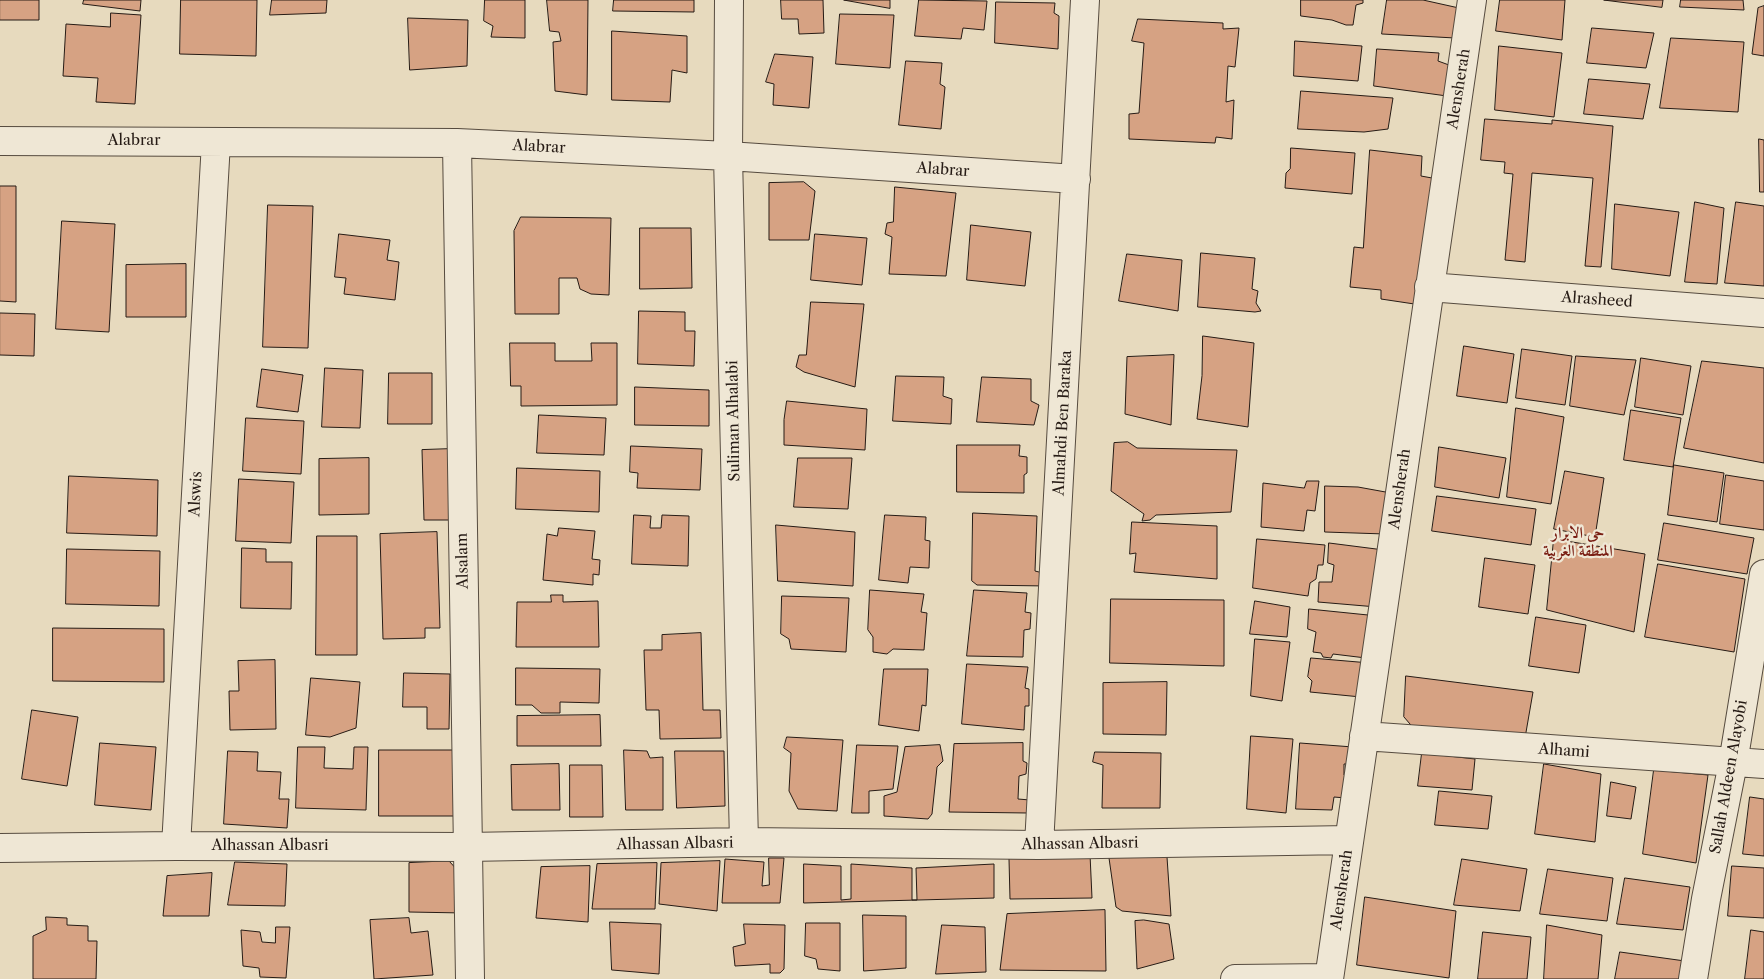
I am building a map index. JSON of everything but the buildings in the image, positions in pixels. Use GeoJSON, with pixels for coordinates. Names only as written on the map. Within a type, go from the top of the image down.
{"type":"FeatureCollection","features":[{"type":"Feature","properties":{"kind":"street","name":"Suliman Alhalabi"},"geometry":{"type":"LineString","coordinates":[[728,0],[728,156],[744,842]]}},
{"type":"Feature","properties":{"kind":"street","name":"Almahdi Ben Baraka"},"geometry":{"type":"LineString","coordinates":[[1039,845],[1085,0]]}},
{"type":"Feature","properties":{"kind":"street","name":"Alensherah"},"geometry":{"type":"LineString","coordinates":[[1329,978],[1472,0]]}},
{"type":"Feature","properties":{"kind":"street","name":"Alabrar"},"geometry":{"type":"LineString","coordinates":[[0,140],[457,143],[728,156],[1076,179]]}},
{"type":"Feature","properties":{"kind":"street","name":"Alswis"},"geometry":{"type":"LineString","coordinates":[[176,846],[216,142]]}},
{"type":"Feature","properties":{"kind":"street","name":"Alsalam"},"geometry":{"type":"LineString","coordinates":[[457,143],[470,979]]}},
{"type":"Feature","properties":{"kind":"street","name":"Alrasheed"},"geometry":{"type":"LineString","coordinates":[[1429,288],[1764,313]]}},
{"type":"Feature","properties":{"kind":"street","name":"Sallah Aldeen Alayobi"},"geometry":{"type":"LineString","coordinates":[[1693,979],[1733,763],[1764,574]]}},
{"type":"Feature","properties":{"kind":"street","name":"Alhami"},"geometry":{"type":"LineString","coordinates":[[1364,736],[1764,764]]}},
{"type":"Feature","properties":{"kind":"street","name":"Alhassan Albasri"},"geometry":{"type":"LineString","coordinates":[[0,848],[176,846],[467,847],[744,842],[1039,845],[1349,840]]}},
{"type":"Feature","properties":{"kind":"street"},"geometry":{"type":"LineString","coordinates":[[1235,979],[1329,978]]}},
{"type":"Feature","properties":{"kind":"district","name":"حي الابرار المنطقة الغربية"},"geometry":{"type":"Point","coordinates":[1578,542]}}]}
